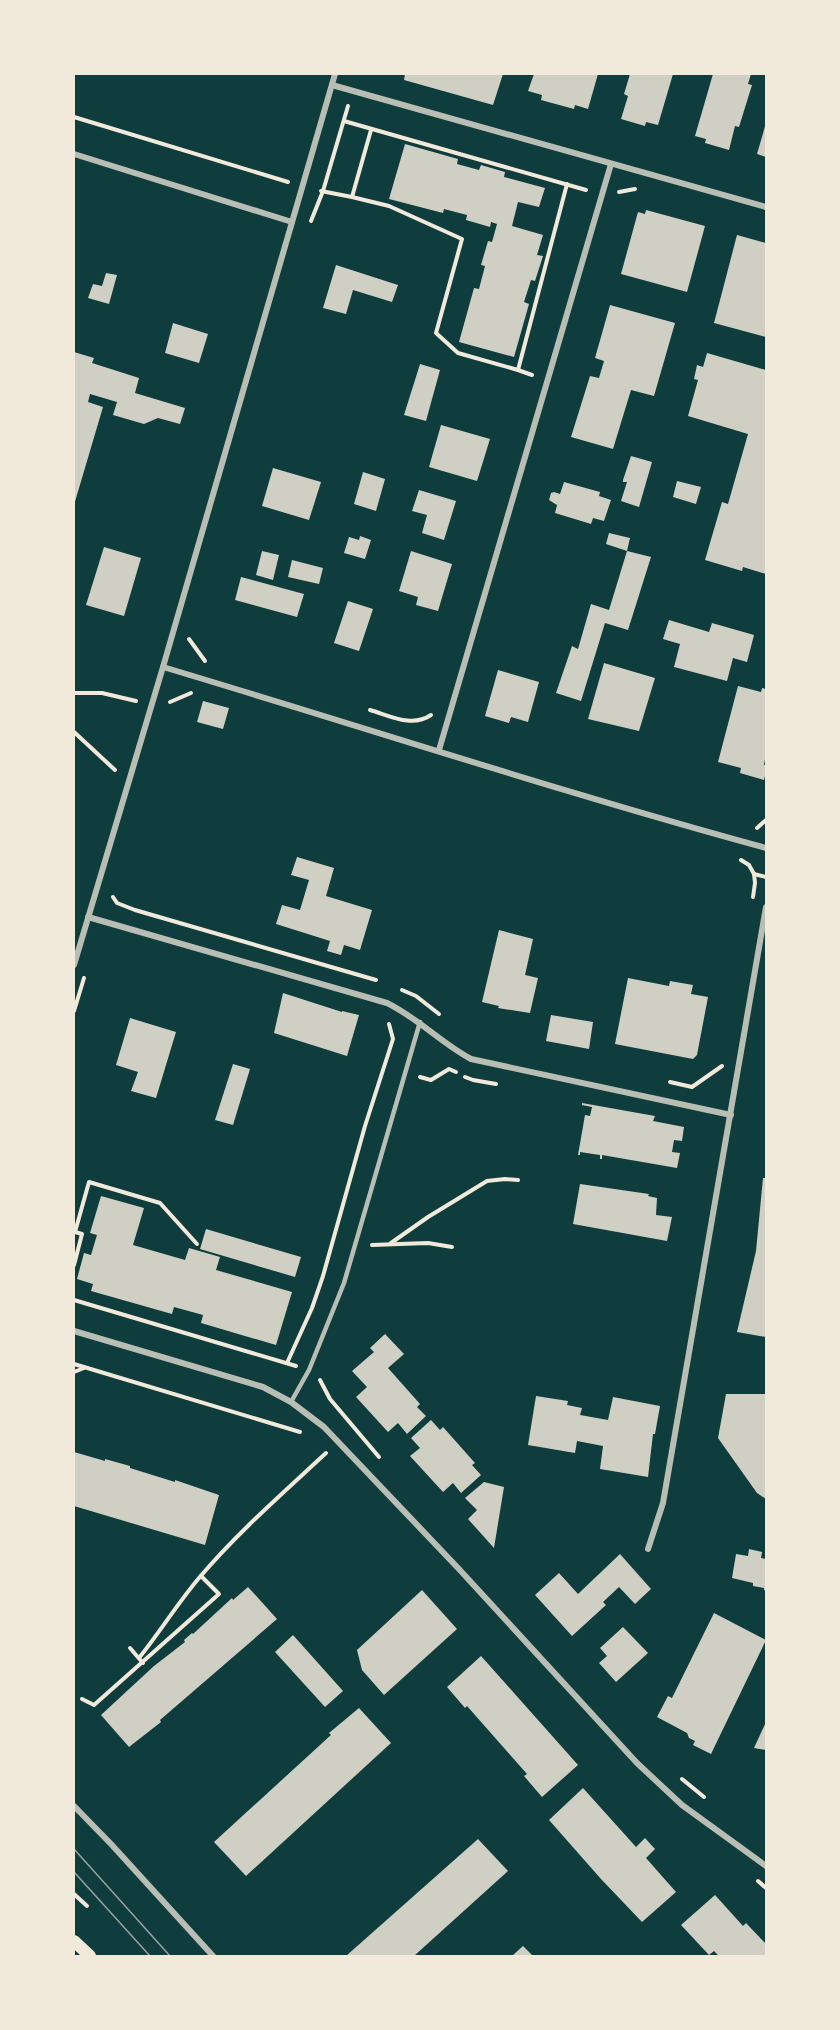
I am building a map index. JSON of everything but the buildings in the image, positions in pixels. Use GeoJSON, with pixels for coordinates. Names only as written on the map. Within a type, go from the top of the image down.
{"type":"FeatureCollection","features":[{"type":"Feature","properties":{"kind":"main road"},"geometry":{"type":"LineString","coordinates":[[74,1941],[90,1956]]}},
{"type":"Feature","properties":{"kind":"street"},"geometry":{"type":"LineString","coordinates":[[74,965],[335,74]]}},
{"type":"Feature","properties":{"kind":"street"},"geometry":{"type":"LineString","coordinates":[[332,85],[766,207]]}},
{"type":"Feature","properties":{"kind":"street"},"geometry":{"type":"LineString","coordinates":[[74,154],[292,222]]}},
{"type":"Feature","properties":{"kind":"street"},"geometry":{"type":"LineString","coordinates":[[440,750],[611,164]]}},
{"type":"Feature","properties":{"kind":"street"},"geometry":{"type":"LineString","coordinates":[[163,667],[440,750],[639,813],[766,848]]}},
{"type":"Feature","properties":{"kind":"street"},"geometry":{"type":"LineString","coordinates":[[648,1549],[663,1503],[766,907]]}},
{"type":"Feature","properties":{"kind":"street"},"geometry":{"type":"LineString","coordinates":[[88,917],[387,1003],[405,1011],[471,1059],[731,1115]]}},
{"type":"Feature","properties":{"kind":"street"},"geometry":{"type":"LineString","coordinates":[[74,1330],[250,1382],[291,1401],[324,1427],[660,1786],[766,1866]]}},
{"type":"Feature","properties":{"kind":"street"},"geometry":{"type":"LineString","coordinates":[[74,1806],[213,1956]]}},
{"type":"Feature","properties":{"kind":"lane"},"geometry":{"type":"LineString","coordinates":[[291,1401],[309,1370],[344,1283],[420,1022]]}},
{"type":"Feature","properties":{"kind":"path"},"geometry":{"type":"LineString","coordinates":[[309,226],[323,191],[352,91]]}},
{"type":"Feature","properties":{"kind":"path"},"geometry":{"type":"LineString","coordinates":[[74,117],[303,187],[389,206],[462,239],[436,333],[458,353],[535,376]]}},
{"type":"Feature","properties":{"kind":"path"},"geometry":{"type":"LineString","coordinates":[[344,122],[602,195],[640,188]]}},
{"type":"Feature","properties":{"kind":"path"},"geometry":{"type":"LineString","coordinates":[[352,197],[371,130]]}},
{"type":"Feature","properties":{"kind":"path"},"geometry":{"type":"LineString","coordinates":[[518,370],[567,184]]}},
{"type":"Feature","properties":{"kind":"path"},"geometry":{"type":"LineString","coordinates":[[187,630],[188,638],[203,661],[214,664]]}},
{"type":"Feature","properties":{"kind":"path"},"geometry":{"type":"LineString","coordinates":[[74,693],[102,693],[151,705]]}},
{"type":"Feature","properties":{"kind":"path"},"geometry":{"type":"LineString","coordinates":[[167,704],[190,693]]}},
{"type":"Feature","properties":{"kind":"path"},"geometry":{"type":"LineString","coordinates":[[367,709],[410,722],[421,722],[446,729]]}},
{"type":"Feature","properties":{"kind":"path"},"geometry":{"type":"LineString","coordinates":[[421,722],[435,710]]}},
{"type":"Feature","properties":{"kind":"path"},"geometry":{"type":"LineString","coordinates":[[74,732],[129,782]]}},
{"type":"Feature","properties":{"kind":"path"},"geometry":{"type":"LineString","coordinates":[[757,828],[766,820]]}},
{"type":"Feature","properties":{"kind":"path"},"geometry":{"type":"LineString","coordinates":[[751,906],[755,883],[754,874]]}},
{"type":"Feature","properties":{"kind":"path"},"geometry":{"type":"LineString","coordinates":[[112,892],[117,903],[135,910],[380,982]]}},
{"type":"Feature","properties":{"kind":"path"},"geometry":{"type":"LineString","coordinates":[[74,1011],[86,969]]}},
{"type":"Feature","properties":{"kind":"path"},"geometry":{"type":"LineString","coordinates":[[400,988],[416,996],[446,1019]]}},
{"type":"Feature","properties":{"kind":"path"},"geometry":{"type":"LineString","coordinates":[[287,1363],[324,1276],[365,1126],[393,1039],[390,1025],[386,1021]]}},
{"type":"Feature","properties":{"kind":"path"},"geometry":{"type":"LineString","coordinates":[[669,1082],[692,1087],[723,1066],[724,1054]]}},
{"type":"Feature","properties":{"kind":"path"},"geometry":{"type":"LineString","coordinates":[[385,1064],[430,1080],[449,1069],[473,1080],[504,1085]]}},
{"type":"Feature","properties":{"kind":"path"},"geometry":{"type":"LineString","coordinates":[[391,1243],[487,1180],[518,1180]]}},
{"type":"Feature","properties":{"kind":"path"},"geometry":{"type":"LineString","coordinates":[[74,1265],[82,1234],[75,1232],[89,1182],[160,1203],[197,1244]]}},
{"type":"Feature","properties":{"kind":"path"},"geometry":{"type":"LineString","coordinates":[[354,1250],[391,1243],[428,1243],[452,1247]]}},
{"type":"Feature","properties":{"kind":"path"},"geometry":{"type":"LineString","coordinates":[[74,1300],[309,1370],[320,1379],[330,1399],[381,1460]]}},
{"type":"Feature","properties":{"kind":"path"},"geometry":{"type":"LineString","coordinates":[[74,1364],[292,1429],[307,1437]]}},
{"type":"Feature","properties":{"kind":"path"},"geometry":{"type":"LineString","coordinates":[[74,1372],[84,1368]]}},
{"type":"Feature","properties":{"kind":"path"},"geometry":{"type":"LineString","coordinates":[[321,1449],[335,1461]]}},
{"type":"Feature","properties":{"kind":"path"},"geometry":{"type":"LineString","coordinates":[[139,1658],[201,1576],[326,1453]]}},
{"type":"Feature","properties":{"kind":"path"},"geometry":{"type":"LineString","coordinates":[[81,1699],[94,1705],[219,1594],[201,1576]]}},
{"type":"Feature","properties":{"kind":"path"},"geometry":{"type":"LineString","coordinates":[[130,1648],[143,1663]]}},
{"type":"Feature","properties":{"kind":"path"},"geometry":{"type":"LineString","coordinates":[[681,1778],[705,1799]]}},
{"type":"Feature","properties":{"kind":"path"},"geometry":{"type":"LineString","coordinates":[[74,1894],[87,1906]]}},
{"type":"Feature","properties":{"kind":"tram line"},"geometry":{"type":"LineString","coordinates":[[74,1849],[170,1956]]}},
{"type":"Feature","properties":{"kind":"tram line"},"geometry":{"type":"LineString","coordinates":[[74,1872],[150,1956]]}}]}
